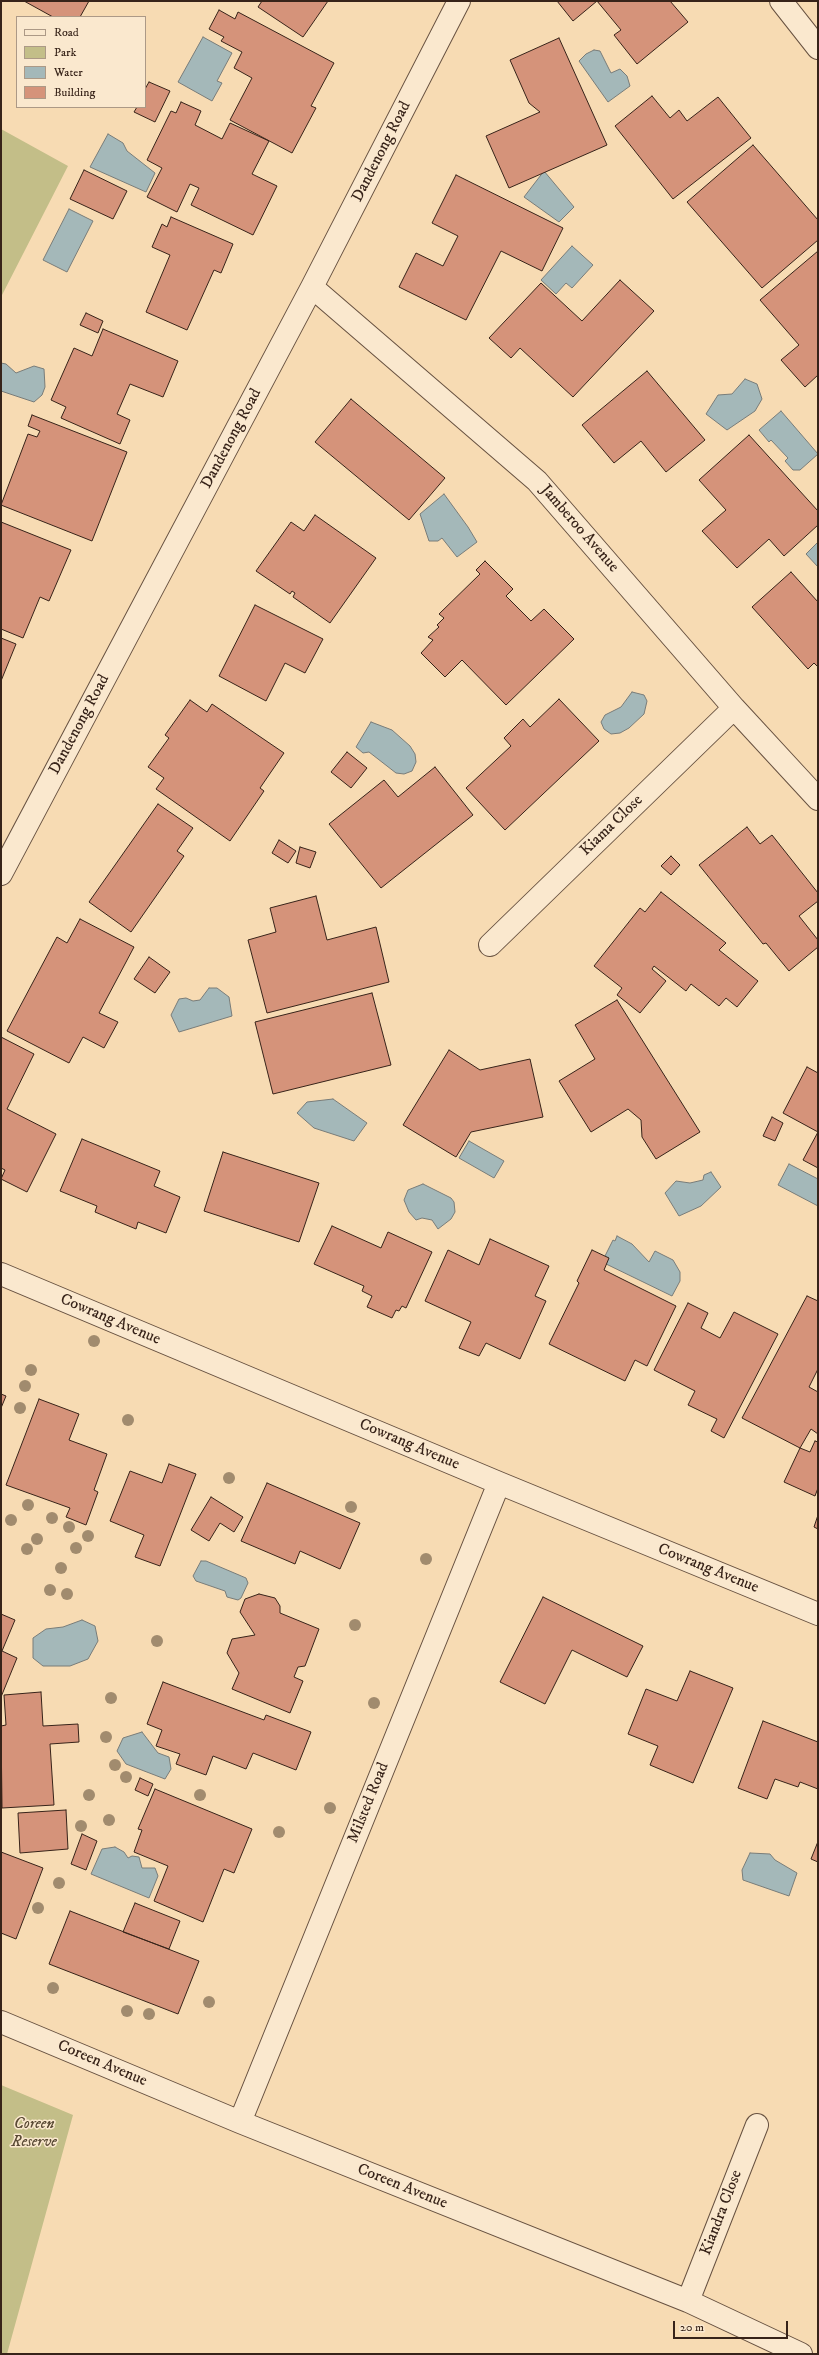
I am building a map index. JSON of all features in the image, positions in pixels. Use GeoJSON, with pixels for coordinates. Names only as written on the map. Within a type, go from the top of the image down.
{"type":"FeatureCollection","features":[{"type":"Feature","properties":{"kind":"street","name":"Dandenong Road"},"geometry":{"type":"LineString","coordinates":[[1,874],[312,287],[459,1]]}},
{"type":"Feature","properties":{"kind":"street"},"geometry":{"type":"LineString","coordinates":[[781,1],[818,48]]}},
{"type":"Feature","properties":{"kind":"street","name":"Jamberoo Avenue"},"geometry":{"type":"LineString","coordinates":[[312,287],[537,481],[734,708],[818,799]]}},
{"type":"Feature","properties":{"kind":"street","name":"Kiama Close"},"geometry":{"type":"LineString","coordinates":[[490,945],[734,708]]}},
{"type":"Feature","properties":{"kind":"street","name":"Cowrang Avenue"},"geometry":{"type":"LineString","coordinates":[[1,1274],[499,1483],[818,1614]]}},
{"type":"Feature","properties":{"kind":"street","name":"Milsted Road"},"geometry":{"type":"LineString","coordinates":[[240,2122],[499,1483]]}},
{"type":"Feature","properties":{"kind":"street","name":"Coreen Avenue"},"geometry":{"type":"LineString","coordinates":[[1,2022],[240,2122],[688,2301],[801,2354]]}},
{"type":"Feature","properties":{"kind":"street","name":"Kiandra Close"},"geometry":{"type":"LineString","coordinates":[[688,2301],[757,2125]]}},
{"type":"Feature","properties":{"kind":"green space"},"geometry":{"type":"Polygon","coordinates":[[[1,129],[68,166],[1,297],[1,129]]]}},
{"type":"Feature","properties":{"kind":"green space","name":"Coreen Reserve"},"geometry":{"type":"Polygon","coordinates":[[[1,2085],[73,2115],[7,2354],[1,2354],[1,2085]]]}},
{"type":"Feature","properties":{"kind":"water"},"geometry":{"type":"Polygon","coordinates":[[[203,37],[232,53],[217,81],[222,83],[212,101],[178,82],[203,37]]]}},
{"type":"Feature","properties":{"kind":"water"},"geometry":{"type":"Polygon","coordinates":[[[594,50],[600,51],[611,73],[620,69],[627,76],[630,86],[608,102],[579,61],[586,54],[594,50]]]}},
{"type":"Feature","properties":{"kind":"water"},"geometry":{"type":"Polygon","coordinates":[[[108,134],[123,143],[127,151],[155,173],[146,192],[90,167],[108,134]]]}},
{"type":"Feature","properties":{"kind":"water"},"geometry":{"type":"Polygon","coordinates":[[[544,171],[574,207],[559,222],[524,197],[544,171]]]}},
{"type":"Feature","properties":{"kind":"water"},"geometry":{"type":"Polygon","coordinates":[[[69,209],[93,221],[67,272],[43,260],[69,209]]]}},
{"type":"Feature","properties":{"kind":"water"},"geometry":{"type":"Polygon","coordinates":[[[572,246],[593,265],[572,288],[566,283],[556,294],[541,280],[572,246]]]}},
{"type":"Feature","properties":{"kind":"water"},"geometry":{"type":"Polygon","coordinates":[[[1,363],[6,364],[16,373],[34,366],[44,369],[45,387],[42,395],[34,402],[1,391],[1,363]]]}},
{"type":"Feature","properties":{"kind":"water"},"geometry":{"type":"Polygon","coordinates":[[[745,379],[757,384],[762,399],[755,411],[727,430],[706,414],[718,395],[732,394],[745,379]]]}},
{"type":"Feature","properties":{"kind":"water"},"geometry":{"type":"Polygon","coordinates":[[[781,411],[818,454],[800,470],[793,470],[785,461],[788,458],[771,440],[769,442],[759,430],[781,411]]]}},
{"type":"Feature","properties":{"kind":"water"},"geometry":{"type":"Polygon","coordinates":[[[444,494],[477,542],[457,557],[442,538],[438,541],[429,541],[420,514],[444,494]]]}},
{"type":"Feature","properties":{"kind":"water"},"geometry":{"type":"Polygon","coordinates":[[[818,542],[818,567],[806,554],[818,542]]]}},
{"type":"Feature","properties":{"kind":"water"},"geometry":{"type":"Polygon","coordinates":[[[632,692],[644,695],[647,701],[644,714],[629,728],[620,733],[611,734],[604,729],[601,722],[605,715],[621,707],[632,692]]]}},
{"type":"Feature","properties":{"kind":"water"},"geometry":{"type":"Polygon","coordinates":[[[371,722],[392,730],[410,746],[415,754],[416,762],[412,771],[404,774],[396,773],[369,752],[363,753],[356,747],[371,722]]]}},
{"type":"Feature","properties":{"kind":"water"},"geometry":{"type":"Polygon","coordinates":[[[209,988],[217,988],[229,997],[232,1016],[179,1032],[171,1015],[179,999],[186,998],[193,1001],[200,1000],[209,988]]]}},
{"type":"Feature","properties":{"kind":"water"},"geometry":{"type":"Polygon","coordinates":[[[333,1099],[367,1123],[354,1141],[314,1128],[297,1113],[307,1102],[333,1099]]]}},
{"type":"Feature","properties":{"kind":"water"},"geometry":{"type":"Polygon","coordinates":[[[469,1141],[504,1161],[494,1178],[459,1158],[469,1141]]]}},
{"type":"Feature","properties":{"kind":"water"},"geometry":{"type":"Polygon","coordinates":[[[789,1164],[818,1179],[818,1206],[778,1185],[789,1164]]]}},
{"type":"Feature","properties":{"kind":"water"},"geometry":{"type":"Polygon","coordinates":[[[711,1172],[721,1187],[701,1206],[679,1216],[665,1193],[676,1181],[690,1183],[703,1180],[704,1175],[711,1172]]]}},
{"type":"Feature","properties":{"kind":"water"},"geometry":{"type":"Polygon","coordinates":[[[423,1184],[451,1198],[454,1202],[455,1212],[451,1219],[438,1229],[432,1220],[422,1218],[416,1220],[409,1212],[404,1200],[408,1190],[423,1184]]]}},
{"type":"Feature","properties":{"kind":"water"},"geometry":{"type":"Polygon","coordinates":[[[617,1236],[632,1244],[649,1262],[655,1251],[673,1260],[680,1272],[680,1281],[672,1296],[602,1262],[613,1240],[615,1241],[617,1236]]]}},
{"type":"Feature","properties":{"kind":"water"},"geometry":{"type":"Polygon","coordinates":[[[201,1561],[206,1561],[246,1578],[248,1583],[241,1598],[238,1600],[227,1597],[225,1591],[196,1581],[193,1576],[201,1561]]]}},
{"type":"Feature","properties":{"kind":"water"},"geometry":{"type":"Polygon","coordinates":[[[82,1620],[95,1626],[98,1641],[88,1659],[70,1666],[43,1666],[33,1658],[33,1638],[46,1629],[63,1627],[82,1620]]]}},
{"type":"Feature","properties":{"kind":"water"},"geometry":{"type":"Polygon","coordinates":[[[142,1732],[158,1753],[169,1757],[171,1769],[165,1779],[126,1764],[117,1751],[123,1738],[142,1732]]]}},
{"type":"Feature","properties":{"kind":"water"},"geometry":{"type":"Polygon","coordinates":[[[115,1847],[124,1852],[128,1858],[132,1856],[139,1857],[142,1868],[155,1868],[158,1876],[149,1898],[91,1874],[102,1849],[115,1847]]]}},
{"type":"Feature","properties":{"kind":"water"},"geometry":{"type":"Polygon","coordinates":[[[750,1853],[770,1854],[775,1860],[797,1873],[789,1896],[743,1880],[742,1870],[750,1853]]]}},
{"type":"Feature","properties":{"kind":"building"},"geometry":{"type":"Polygon","coordinates":[[[24,1],[89,1],[81,16],[51,16],[24,1]]]}},
{"type":"Feature","properties":{"kind":"building"},"geometry":{"type":"Polygon","coordinates":[[[262,1],[328,1],[303,37],[258,7],[262,1]]]}},
{"type":"Feature","properties":{"kind":"building"},"geometry":{"type":"Polygon","coordinates":[[[557,1],[597,1],[573,21],[557,1]]]}},
{"type":"Feature","properties":{"kind":"building"},"geometry":{"type":"Polygon","coordinates":[[[597,1],[670,1],[688,22],[637,64],[614,35],[621,30],[597,1]]]}},
{"type":"Feature","properties":{"kind":"building"},"geometry":{"type":"Polygon","coordinates":[[[219,10],[235,19],[238,12],[334,63],[311,106],[316,108],[292,153],[230,120],[252,78],[234,68],[242,52],[221,41],[224,37],[209,29],[219,10]]]}},
{"type":"Feature","properties":{"kind":"building"},"geometry":{"type":"Polygon","coordinates":[[[559,38],[607,145],[509,188],[486,136],[540,112],[529,103],[510,60],[559,38]]]}},
{"type":"Feature","properties":{"kind":"building"},"geometry":{"type":"Polygon","coordinates":[[[149,82],[170,91],[155,122],[134,112],[136,108],[146,108],[146,87],[149,82]]]}},
{"type":"Feature","properties":{"kind":"building"},"geometry":{"type":"Polygon","coordinates":[[[652,96],[670,118],[679,110],[687,121],[718,97],[751,138],[673,199],[615,126],[652,96]]]}},
{"type":"Feature","properties":{"kind":"building"},"geometry":{"type":"Polygon","coordinates":[[[181,102],[201,111],[195,125],[222,139],[230,123],[269,141],[252,174],[277,186],[253,235],[191,205],[199,188],[190,184],[177,212],[147,197],[162,168],[147,160],[171,111],[176,113],[181,102]]]}},
{"type":"Feature","properties":{"kind":"building"},"geometry":{"type":"Polygon","coordinates":[[[753,145],[818,220],[818,240],[762,288],[687,202],[753,145]]]}},
{"type":"Feature","properties":{"kind":"building"},"geometry":{"type":"Polygon","coordinates":[[[84,170],[127,191],[113,219],[70,199],[84,170]]]}},
{"type":"Feature","properties":{"kind":"building"},"geometry":{"type":"Polygon","coordinates":[[[456,175],[563,228],[542,271],[501,251],[466,320],[399,287],[416,253],[443,266],[458,236],[432,223],[456,175]]]}},
{"type":"Feature","properties":{"kind":"building"},"geometry":{"type":"Polygon","coordinates":[[[171,217],[233,244],[221,273],[214,270],[187,330],[146,312],[170,255],[152,247],[162,224],[167,227],[171,217]]]}},
{"type":"Feature","properties":{"kind":"building"},"geometry":{"type":"Polygon","coordinates":[[[818,251],[818,375],[805,387],[781,360],[799,345],[760,300],[818,251]]]}},
{"type":"Feature","properties":{"kind":"building"},"geometry":{"type":"Polygon","coordinates":[[[620,280],[654,311],[573,397],[520,348],[511,358],[489,338],[541,283],[582,321],[620,280]]]}},
{"type":"Feature","properties":{"kind":"building"},"geometry":{"type":"Polygon","coordinates":[[[86,313],[103,321],[98,333],[80,325],[86,313]]]}},
{"type":"Feature","properties":{"kind":"building"},"geometry":{"type":"Polygon","coordinates":[[[103,329],[178,361],[163,397],[130,384],[117,414],[130,420],[120,444],[61,418],[66,407],[51,400],[74,348],[92,356],[103,329]]]}},
{"type":"Feature","properties":{"kind":"building"},"geometry":{"type":"Polygon","coordinates":[[[647,371],[705,440],[666,472],[641,441],[614,463],[582,425],[647,371]]]}},
{"type":"Feature","properties":{"kind":"building"},"geometry":{"type":"Polygon","coordinates":[[[351,399],[445,478],[409,520],[315,442],[351,399]]]}},
{"type":"Feature","properties":{"kind":"building"},"geometry":{"type":"Polygon","coordinates":[[[32,415],[127,452],[92,541],[1,505],[28,434],[37,437],[40,431],[28,426],[32,415]]]}},
{"type":"Feature","properties":{"kind":"building"},"geometry":{"type":"Polygon","coordinates":[[[749,435],[818,511],[818,525],[784,556],[769,539],[737,568],[702,531],[726,510],[699,480],[749,435]]]}},
{"type":"Feature","properties":{"kind":"building"},"geometry":{"type":"Polygon","coordinates":[[[315,515],[376,558],[330,623],[293,597],[295,593],[292,591],[290,594],[256,571],[291,522],[304,531],[315,515]]]}},
{"type":"Feature","properties":{"kind":"building"},"geometry":{"type":"Polygon","coordinates":[[[1,522],[71,550],[49,601],[40,597],[23,638],[1,629],[1,522]]]}},
{"type":"Feature","properties":{"kind":"building"},"geometry":{"type":"Polygon","coordinates":[[[485,561],[513,589],[506,596],[531,621],[544,609],[574,639],[506,705],[462,660],[445,677],[421,653],[433,640],[428,637],[439,627],[437,625],[444,618],[439,614],[480,574],[476,570],[485,561]]]}},
{"type":"Feature","properties":{"kind":"building"},"geometry":{"type":"Polygon","coordinates":[[[791,572],[818,602],[818,667],[814,663],[808,669],[752,607],[791,572]]]}},
{"type":"Feature","properties":{"kind":"building"},"geometry":{"type":"Polygon","coordinates":[[[255,605],[323,639],[305,673],[285,663],[266,701],[219,676],[255,605]]]}},
{"type":"Feature","properties":{"kind":"building"},"geometry":{"type":"Polygon","coordinates":[[[1,638],[16,644],[1,681],[1,638]]]}},
{"type":"Feature","properties":{"kind":"building"},"geometry":{"type":"Polygon","coordinates":[[[559,699],[599,741],[505,830],[466,788],[511,746],[504,738],[523,719],[530,727],[559,699]]]}},
{"type":"Feature","properties":{"kind":"building"},"geometry":{"type":"Polygon","coordinates":[[[190,700],[207,712],[212,704],[284,753],[260,788],[264,791],[230,841],[156,789],[164,778],[148,767],[169,738],[165,735],[190,700]]]}},
{"type":"Feature","properties":{"kind":"building"},"geometry":{"type":"Polygon","coordinates":[[[347,752],[367,768],[351,788],[331,772],[347,752]]]}},
{"type":"Feature","properties":{"kind":"building"},"geometry":{"type":"Polygon","coordinates":[[[435,767],[473,815],[381,888],[329,824],[384,780],[398,797],[435,767]]]}},
{"type":"Feature","properties":{"kind":"building"},"geometry":{"type":"Polygon","coordinates":[[[158,804],[193,828],[177,851],[184,856],[131,932],[89,902],[158,804]]]}},
{"type":"Feature","properties":{"kind":"building"},"geometry":{"type":"Polygon","coordinates":[[[747,827],[760,844],[772,835],[818,893],[818,901],[799,916],[818,940],[818,947],[789,971],[766,943],[763,944],[699,865],[747,827]]]}},
{"type":"Feature","properties":{"kind":"building"},"geometry":{"type":"Polygon","coordinates":[[[279,840],[296,851],[288,863],[272,853],[279,840]]]}},
{"type":"Feature","properties":{"kind":"building"},"geometry":{"type":"Polygon","coordinates":[[[300,847],[316,852],[310,868],[296,863],[300,847]]]}},
{"type":"Feature","properties":{"kind":"building"},"geometry":{"type":"Polygon","coordinates":[[[671,856],[680,865],[671,875],[661,866],[671,856]]]}},
{"type":"Feature","properties":{"kind":"building"},"geometry":{"type":"Polygon","coordinates":[[[661,892],[726,943],[719,950],[758,981],[737,1007],[726,998],[719,1006],[691,984],[686,991],[654,966],[652,969],[666,981],[640,1013],[617,995],[622,988],[594,966],[640,908],[645,912],[661,892]]]}},
{"type":"Feature","properties":{"kind":"building"},"geometry":{"type":"Polygon","coordinates":[[[316,896],[327,940],[376,927],[389,982],[267,1013],[248,940],[276,932],[270,908],[316,896]]]}},
{"type":"Feature","properties":{"kind":"building"},"geometry":{"type":"Polygon","coordinates":[[[80,919],[134,947],[99,1013],[118,1022],[104,1048],[83,1037],[69,1063],[7,1031],[57,937],[67,943],[80,919]]]}},
{"type":"Feature","properties":{"kind":"building"},"geometry":{"type":"Polygon","coordinates":[[[149,957],[170,972],[155,993],[134,979],[149,957]]]}},
{"type":"Feature","properties":{"kind":"building"},"geometry":{"type":"Polygon","coordinates":[[[372,993],[391,1065],[273,1094],[255,1022],[372,993]]]}},
{"type":"Feature","properties":{"kind":"building"},"geometry":{"type":"Polygon","coordinates":[[[617,1000],[700,1132],[656,1159],[642,1137],[641,1120],[628,1109],[591,1132],[559,1081],[595,1059],[575,1025],[617,1000]]]}},
{"type":"Feature","properties":{"kind":"building"},"geometry":{"type":"Polygon","coordinates":[[[1,1037],[34,1054],[7,1109],[56,1134],[27,1192],[1,1179],[5,1170],[1,1168],[1,1037]]]}},
{"type":"Feature","properties":{"kind":"building"},"geometry":{"type":"Polygon","coordinates":[[[449,1050],[480,1070],[530,1059],[543,1117],[471,1132],[456,1157],[403,1125],[449,1050]]]}},
{"type":"Feature","properties":{"kind":"building"},"geometry":{"type":"Polygon","coordinates":[[[807,1067],[818,1073],[818,1132],[783,1113],[807,1067]]]}},
{"type":"Feature","properties":{"kind":"building"},"geometry":{"type":"Polygon","coordinates":[[[772,1117],[783,1123],[775,1141],[763,1136],[772,1117]]]}},
{"type":"Feature","properties":{"kind":"building"},"geometry":{"type":"Polygon","coordinates":[[[818,1132],[818,1168],[803,1160],[818,1132]]]}},
{"type":"Feature","properties":{"kind":"building"},"geometry":{"type":"Polygon","coordinates":[[[82,1139],[160,1171],[154,1186],[180,1197],[166,1233],[138,1222],[136,1229],[95,1212],[97,1206],[60,1191],[82,1139]]]}},
{"type":"Feature","properties":{"kind":"building"},"geometry":{"type":"Polygon","coordinates":[[[223,1152],[319,1183],[299,1242],[204,1211],[223,1152]]]}},
{"type":"Feature","properties":{"kind":"building"},"geometry":{"type":"Polygon","coordinates":[[[332,1226],[381,1248],[388,1232],[432,1252],[406,1308],[402,1306],[399,1311],[396,1310],[392,1318],[367,1307],[372,1296],[362,1291],[364,1286],[314,1264],[332,1226]]]}},
{"type":"Feature","properties":{"kind":"building"},"geometry":{"type":"Polygon","coordinates":[[[490,1239],[549,1266],[535,1296],[546,1301],[520,1359],[486,1343],[479,1356],[459,1348],[471,1322],[425,1301],[448,1250],[479,1265],[490,1239]]]}},
{"type":"Feature","properties":{"kind":"building"},"geometry":{"type":"Polygon","coordinates":[[[592,1250],[609,1258],[604,1270],[676,1306],[647,1366],[635,1360],[625,1381],[549,1344],[579,1283],[577,1281],[592,1250]]]}},
{"type":"Feature","properties":{"kind":"building"},"geometry":{"type":"Polygon","coordinates":[[[807,1296],[818,1301],[818,1369],[809,1387],[818,1392],[818,1434],[811,1429],[800,1448],[742,1418],[807,1296]]]}},
{"type":"Feature","properties":{"kind":"building"},"geometry":{"type":"Polygon","coordinates":[[[688,1303],[708,1313],[701,1328],[720,1338],[734,1312],[778,1334],[724,1438],[711,1431],[717,1419],[688,1405],[695,1391],[654,1370],[688,1303]]]}},
{"type":"Feature","properties":{"kind":"building"},"geometry":{"type":"Polygon","coordinates":[[[1,1394],[6,1396],[1,1408],[1,1394]]]}},
{"type":"Feature","properties":{"kind":"building"},"geometry":{"type":"Polygon","coordinates":[[[39,1399],[79,1414],[69,1440],[107,1454],[94,1490],[98,1492],[86,1525],[66,1517],[70,1508],[6,1485],[39,1399]]]}},
{"type":"Feature","properties":{"kind":"building"},"geometry":{"type":"Polygon","coordinates":[[[815,1441],[818,1442],[818,1488],[815,1496],[784,1482],[800,1448],[810,1452],[815,1441]]]}},
{"type":"Feature","properties":{"kind":"building"},"geometry":{"type":"Polygon","coordinates":[[[169,1464],[196,1474],[160,1566],[135,1557],[144,1535],[110,1521],[130,1471],[162,1483],[169,1464]]]}},
{"type":"Feature","properties":{"kind":"building"},"geometry":{"type":"Polygon","coordinates":[[[267,1483],[360,1523],[340,1569],[300,1551],[295,1564],[241,1541],[267,1483]]]}},
{"type":"Feature","properties":{"kind":"building"},"geometry":{"type":"Polygon","coordinates":[[[211,1497],[243,1517],[234,1532],[220,1523],[209,1541],[191,1530],[211,1497]]]}},
{"type":"Feature","properties":{"kind":"building"},"geometry":{"type":"Polygon","coordinates":[[[818,1515],[818,1529],[814,1527],[818,1515]]]}},
{"type":"Feature","properties":{"kind":"building"},"geometry":{"type":"Polygon","coordinates":[[[259,1594],[275,1598],[280,1606],[280,1613],[319,1629],[305,1666],[298,1667],[294,1677],[303,1681],[290,1713],[232,1689],[239,1673],[227,1653],[232,1639],[255,1635],[240,1612],[245,1599],[259,1594]]]}},
{"type":"Feature","properties":{"kind":"building"},"geometry":{"type":"Polygon","coordinates":[[[543,1597],[643,1646],[627,1677],[572,1650],[545,1704],[500,1682],[543,1597]]]}},
{"type":"Feature","properties":{"kind":"building"},"geometry":{"type":"Polygon","coordinates":[[[1,1614],[15,1620],[2,1651],[17,1658],[1,1697],[1,1614]]]}},
{"type":"Feature","properties":{"kind":"building"},"geometry":{"type":"Polygon","coordinates":[[[690,1671],[733,1688],[693,1783],[650,1765],[658,1746],[628,1734],[646,1689],[677,1701],[690,1671]]]}},
{"type":"Feature","properties":{"kind":"building"},"geometry":{"type":"Polygon","coordinates":[[[163,1682],[264,1720],[266,1715],[311,1732],[296,1770],[253,1753],[246,1769],[213,1756],[206,1775],[176,1764],[180,1754],[156,1746],[162,1730],[147,1724],[163,1682]]]}},
{"type":"Feature","properties":{"kind":"building"},"geometry":{"type":"Polygon","coordinates":[[[41,1692],[43,1726],[78,1724],[79,1742],[50,1744],[54,1805],[2,1808],[1,1726],[6,1725],[4,1695],[41,1692]]]}},
{"type":"Feature","properties":{"kind":"building"},"geometry":{"type":"Polygon","coordinates":[[[763,1721],[818,1742],[818,1789],[800,1782],[798,1787],[775,1779],[767,1799],[738,1788],[763,1721]]]}},
{"type":"Feature","properties":{"kind":"building"},"geometry":{"type":"Polygon","coordinates":[[[140,1778],[153,1784],[148,1796],[135,1790],[140,1778]]]}},
{"type":"Feature","properties":{"kind":"building"},"geometry":{"type":"Polygon","coordinates":[[[155,1789],[252,1829],[234,1873],[224,1869],[203,1922],[154,1901],[168,1866],[134,1852],[142,1830],[138,1829],[155,1789]]]}},
{"type":"Feature","properties":{"kind":"building"},"geometry":{"type":"Polygon","coordinates":[[[66,1810],[68,1849],[20,1853],[18,1813],[66,1810]]]}},
{"type":"Feature","properties":{"kind":"building"},"geometry":{"type":"Polygon","coordinates":[[[82,1834],[97,1841],[86,1870],[71,1864],[82,1834]]]}},
{"type":"Feature","properties":{"kind":"building"},"geometry":{"type":"Polygon","coordinates":[[[818,1844],[818,1862],[811,1859],[818,1844]]]}},
{"type":"Feature","properties":{"kind":"building"},"geometry":{"type":"Polygon","coordinates":[[[1,1852],[43,1868],[16,1939],[1,1933],[1,1852]]]}},
{"type":"Feature","properties":{"kind":"building"},"geometry":{"type":"Polygon","coordinates":[[[135,1903],[180,1921],[169,1949],[123,1932],[135,1903]]]}},
{"type":"Feature","properties":{"kind":"building"},"geometry":{"type":"Polygon","coordinates":[[[70,1911],[199,1961],[178,2014],[49,1964],[70,1911]]]}}]}
